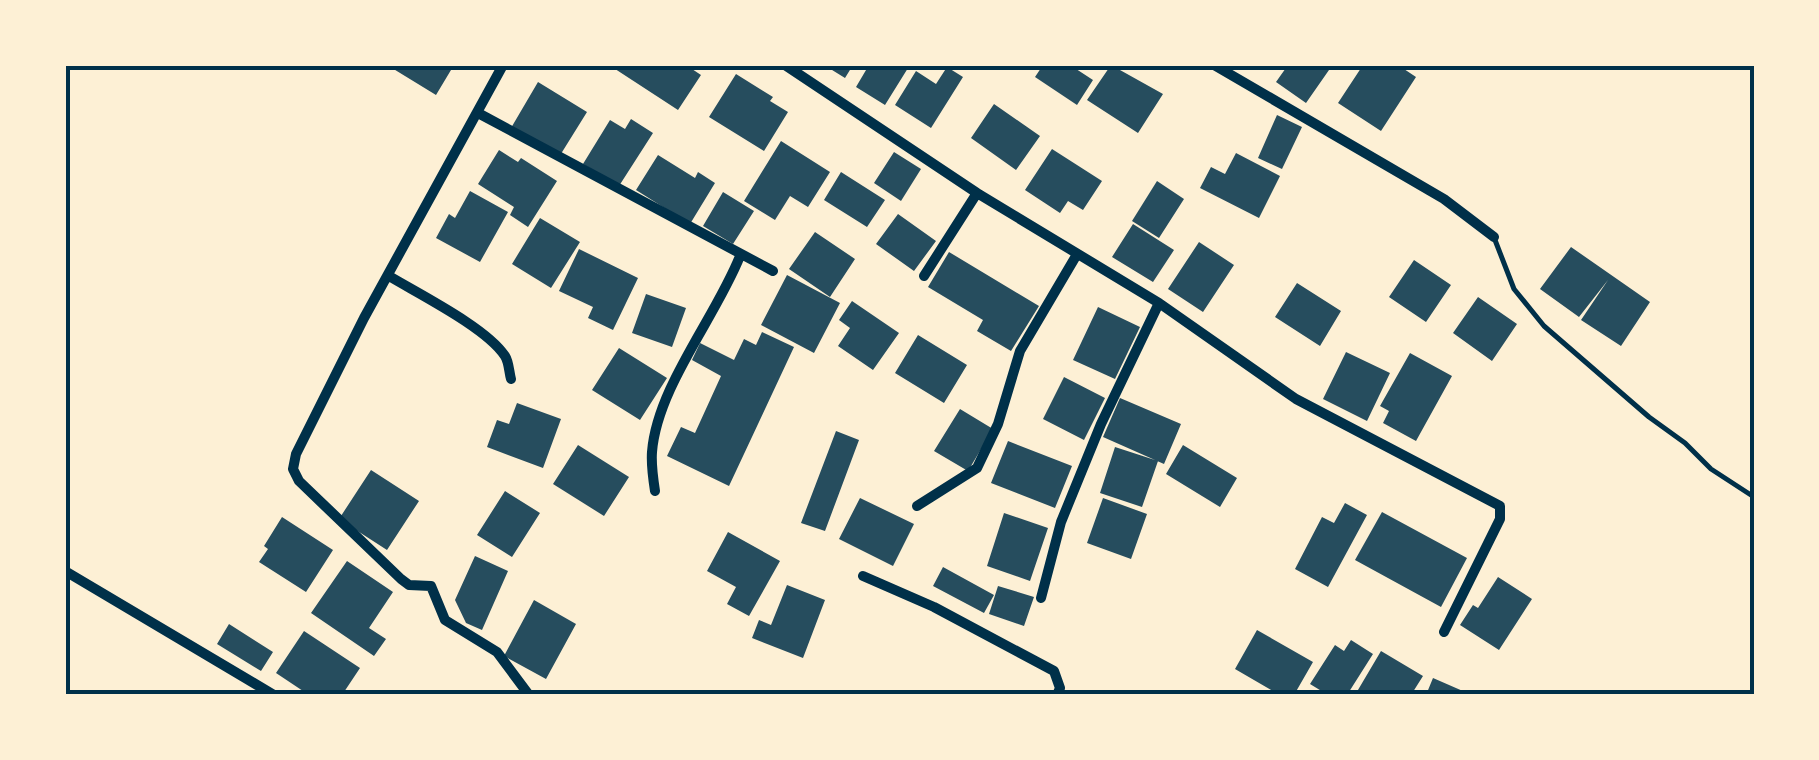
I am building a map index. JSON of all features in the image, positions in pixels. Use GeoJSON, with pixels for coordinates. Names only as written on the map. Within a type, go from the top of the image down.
{"type":"FeatureCollection","features":[{"type":"Feature","properties":{"kind":"street"},"geometry":{"type":"LineString","coordinates":[[503,65],[364,318],[296,454],[294,475],[401,579],[409,585],[431,586],[445,620],[497,652],[529,695]]}},
{"type":"Feature","properties":{"kind":"street"},"geometry":{"type":"LineString","coordinates":[[784,65],[1076,256],[1159,303],[1296,399],[1500,506],[1500,519],[1444,632]]}},
{"type":"Feature","properties":{"kind":"street"},"geometry":{"type":"LineString","coordinates":[[1214,65],[1444,199],[1494,237]]}},
{"type":"Feature","properties":{"kind":"street"},"geometry":{"type":"LineString","coordinates":[[478,113],[773,271]]}},
{"type":"Feature","properties":{"kind":"street"},"geometry":{"type":"LineString","coordinates":[[924,276],[977,193]]}},
{"type":"Feature","properties":{"kind":"street"},"geometry":{"type":"LineString","coordinates":[[655,491],[651,458],[662,415],[684,362],[727,288],[740,256]]}},
{"type":"Feature","properties":{"kind":"street"},"geometry":{"type":"LineString","coordinates":[[917,506],[977,468],[998,424],[1020,351],[1076,256]]}},
{"type":"Feature","properties":{"kind":"street"},"geometry":{"type":"LineString","coordinates":[[389,276],[466,323],[494,345],[507,358],[511,379]]}},
{"type":"Feature","properties":{"kind":"street"},"geometry":{"type":"LineString","coordinates":[[1041,598],[1068,506],[1101,424],[1159,303]]}},
{"type":"Feature","properties":{"kind":"street"},"geometry":{"type":"LineString","coordinates":[[65,571],[274,695]]}},
{"type":"Feature","properties":{"kind":"street"},"geometry":{"type":"LineString","coordinates":[[863,576],[934,607],[1054,671],[1060,688],[1056,695]]}},
{"type":"Feature","properties":{"kind":"lane"},"geometry":{"type":"LineString","coordinates":[[1494,237],[1514,289],[1544,326],[1710,468],[1754,497]]}},
{"type":"Feature","properties":{"kind":"building"},"geometry":{"type":"Polygon","coordinates":[[[387,65],[454,65],[436,95],[387,65]]]}},
{"type":"Feature","properties":{"kind":"building"},"geometry":{"type":"Polygon","coordinates":[[[609,65],[686,65],[701,75],[678,110],[609,65]]]}},
{"type":"Feature","properties":{"kind":"building"},"geometry":{"type":"Polygon","coordinates":[[[824,65],[853,65],[845,78],[824,65]]]}},
{"type":"Feature","properties":{"kind":"building"},"geometry":{"type":"Polygon","coordinates":[[[869,65],[908,68],[885,105],[856,87],[869,65]]]}},
{"type":"Feature","properties":{"kind":"building"},"geometry":{"type":"Polygon","coordinates":[[[1043,65],[1070,65],[1093,80],[1077,105],[1035,77],[1043,65]]]}},
{"type":"Feature","properties":{"kind":"building"},"geometry":{"type":"Polygon","coordinates":[[[1111,65],[1163,94],[1138,133],[1087,100],[1111,65]]]}},
{"type":"Feature","properties":{"kind":"building"},"geometry":{"type":"Polygon","coordinates":[[[1288,65],[1321,65],[1329,70],[1306,103],[1276,82],[1288,65]]]}},
{"type":"Feature","properties":{"kind":"building"},"geometry":{"type":"Polygon","coordinates":[[[1363,65],[1398,65],[1416,77],[1381,131],[1338,103],[1363,65]]]}},
{"type":"Feature","properties":{"kind":"building"},"geometry":{"type":"Polygon","coordinates":[[[947,67],[963,77],[931,128],[895,105],[916,71],[936,84],[947,67]]]}},
{"type":"Feature","properties":{"kind":"building"},"geometry":{"type":"Polygon","coordinates":[[[736,74],[773,97],[770,101],[788,112],[764,151],[709,117],[736,74]]]}},
{"type":"Feature","properties":{"kind":"building"},"geometry":{"type":"Polygon","coordinates":[[[538,82],[587,112],[559,157],[511,128],[538,82]]]}},
{"type":"Feature","properties":{"kind":"building"},"geometry":{"type":"Polygon","coordinates":[[[994,104],[1040,136],[1016,170],[971,138],[994,104]]]}},
{"type":"Feature","properties":{"kind":"building"},"geometry":{"type":"Polygon","coordinates":[[[1277,115],[1302,127],[1282,169],[1258,158],[1277,115]]]}},
{"type":"Feature","properties":{"kind":"building"},"geometry":{"type":"Polygon","coordinates":[[[631,119],[653,133],[619,186],[583,164],[610,120],[625,129],[631,119]]]}},
{"type":"Feature","properties":{"kind":"building"},"geometry":{"type":"Polygon","coordinates":[[[781,141],[830,172],[808,207],[790,196],[775,220],[744,201],[781,141]]]}},
{"type":"Feature","properties":{"kind":"building"},"geometry":{"type":"Polygon","coordinates":[[[1052,149],[1102,181],[1083,210],[1068,201],[1060,213],[1025,190],[1052,149]]]}},
{"type":"Feature","properties":{"kind":"building"},"geometry":{"type":"Polygon","coordinates":[[[499,150],[518,162],[521,158],[557,181],[528,227],[510,215],[514,207],[478,184],[499,150]]]}},
{"type":"Feature","properties":{"kind":"building"},"geometry":{"type":"Polygon","coordinates":[[[894,152],[921,169],[901,201],[874,183],[894,152]]]}},
{"type":"Feature","properties":{"kind":"building"},"geometry":{"type":"Polygon","coordinates":[[[1236,153],[1280,176],[1259,218],[1200,188],[1211,167],[1225,174],[1236,153]]]}},
{"type":"Feature","properties":{"kind":"building"},"geometry":{"type":"Polygon","coordinates":[[[658,155],[695,178],[698,172],[715,183],[690,224],[636,190],[658,155]]]}},
{"type":"Feature","properties":{"kind":"building"},"geometry":{"type":"Polygon","coordinates":[[[841,172],[885,200],[867,227],[824,200],[841,172]]]}},
{"type":"Feature","properties":{"kind":"building"},"geometry":{"type":"Polygon","coordinates":[[[1157,181],[1184,199],[1159,238],[1132,221],[1157,181]]]}},
{"type":"Feature","properties":{"kind":"building"},"geometry":{"type":"Polygon","coordinates":[[[470,191],[508,212],[480,262],[436,238],[449,214],[455,218],[470,191]]]}},
{"type":"Feature","properties":{"kind":"building"},"geometry":{"type":"Polygon","coordinates":[[[723,192],[754,211],[733,244],[703,226],[723,192]]]}},
{"type":"Feature","properties":{"kind":"building"},"geometry":{"type":"Polygon","coordinates":[[[898,214],[936,241],[914,271],[876,244],[898,214]]]}},
{"type":"Feature","properties":{"kind":"building"},"geometry":{"type":"Polygon","coordinates":[[[540,218],[580,242],[551,288],[512,264],[540,218]]]}},
{"type":"Feature","properties":{"kind":"building"},"geometry":{"type":"Polygon","coordinates":[[[1133,224],[1174,250],[1153,282],[1112,257],[1133,224]]]}},
{"type":"Feature","properties":{"kind":"building"},"geometry":{"type":"Polygon","coordinates":[[[815,232],[855,259],[830,297],[789,269],[815,232]]]}},
{"type":"Feature","properties":{"kind":"building"},"geometry":{"type":"Polygon","coordinates":[[[1199,242],[1234,265],[1203,312],[1168,289],[1199,242]]]}},
{"type":"Feature","properties":{"kind":"building"},"geometry":{"type":"Polygon","coordinates":[[[1571,247],[1650,302],[1621,346],[1581,320],[1608,280],[1579,317],[1540,289],[1571,247]]]}},
{"type":"Feature","properties":{"kind":"building"},"geometry":{"type":"Polygon","coordinates":[[[579,249],[638,278],[613,330],[588,318],[593,307],[559,291],[579,249]]]}},
{"type":"Feature","properties":{"kind":"building"},"geometry":{"type":"Polygon","coordinates":[[[949,252],[1039,306],[1011,351],[977,331],[983,320],[928,287],[949,252]]]}},
{"type":"Feature","properties":{"kind":"building"},"geometry":{"type":"Polygon","coordinates":[[[1414,260],[1451,285],[1426,322],[1389,297],[1414,260]]]}},
{"type":"Feature","properties":{"kind":"building"},"geometry":{"type":"Polygon","coordinates":[[[787,275],[840,303],[814,353],[761,325],[787,275]]]}},
{"type":"Feature","properties":{"kind":"building"},"geometry":{"type":"Polygon","coordinates":[[[1297,283],[1341,311],[1320,346],[1275,317],[1297,283]]]}},
{"type":"Feature","properties":{"kind":"building"},"geometry":{"type":"Polygon","coordinates":[[[646,294],[686,308],[672,347],[632,333],[646,294]]]}},
{"type":"Feature","properties":{"kind":"building"},"geometry":{"type":"Polygon","coordinates":[[[1478,297],[1517,324],[1492,361],[1453,333],[1478,297]]]}},
{"type":"Feature","properties":{"kind":"building"},"geometry":{"type":"Polygon","coordinates":[[[852,301],[899,333],[873,370],[838,346],[850,328],[839,320],[852,301]]]}},
{"type":"Feature","properties":{"kind":"building"},"geometry":{"type":"Polygon","coordinates":[[[1098,307],[1140,327],[1115,379],[1073,360],[1098,307]]]}},
{"type":"Feature","properties":{"kind":"building"},"geometry":{"type":"Polygon","coordinates":[[[762,332],[794,347],[729,486],[667,456],[681,427],[695,433],[721,376],[692,360],[700,343],[734,360],[744,339],[756,345],[762,332]]]}},
{"type":"Feature","properties":{"kind":"building"},"geometry":{"type":"Polygon","coordinates":[[[918,335],[967,365],[944,403],[895,373],[918,335]]]}},
{"type":"Feature","properties":{"kind":"building"},"geometry":{"type":"Polygon","coordinates":[[[619,348],[667,378],[640,420],[592,390],[619,348]]]}},
{"type":"Feature","properties":{"kind":"building"},"geometry":{"type":"Polygon","coordinates":[[[1346,352],[1390,373],[1367,421],[1323,399],[1346,352]]]}},
{"type":"Feature","properties":{"kind":"building"},"geometry":{"type":"Polygon","coordinates":[[[1410,353],[1452,376],[1416,441],[1383,423],[1389,411],[1380,406],[1410,353]]]}},
{"type":"Feature","properties":{"kind":"building"},"geometry":{"type":"Polygon","coordinates":[[[1064,377],[1105,398],[1084,440],[1043,419],[1064,377]]]}},
{"type":"Feature","properties":{"kind":"building"},"geometry":{"type":"Polygon","coordinates":[[[1120,398],[1181,424],[1164,464],[1103,437],[1120,398]]]}},
{"type":"Feature","properties":{"kind":"building"},"geometry":{"type":"Polygon","coordinates":[[[517,403],[561,419],[543,468],[487,447],[497,420],[509,424],[517,403]]]}},
{"type":"Feature","properties":{"kind":"building"},"geometry":{"type":"Polygon","coordinates":[[[960,409],[993,429],[968,471],[934,451],[960,409]]]}},
{"type":"Feature","properties":{"kind":"building"},"geometry":{"type":"Polygon","coordinates":[[[836,431],[859,440],[825,531],[801,523],[836,431]]]}},
{"type":"Feature","properties":{"kind":"building"},"geometry":{"type":"Polygon","coordinates":[[[1008,441],[1072,466],[1055,508],[991,483],[1008,441]]]}},
{"type":"Feature","properties":{"kind":"building"},"geometry":{"type":"Polygon","coordinates":[[[578,445],[629,477],[604,516],[553,484],[578,445]]]}},
{"type":"Feature","properties":{"kind":"building"},"geometry":{"type":"Polygon","coordinates":[[[1183,445],[1237,478],[1220,507],[1166,474],[1183,445]]]}},
{"type":"Feature","properties":{"kind":"building"},"geometry":{"type":"Polygon","coordinates":[[[1115,447],[1158,461],[1142,507],[1100,493],[1115,447]]]}},
{"type":"Feature","properties":{"kind":"building"},"geometry":{"type":"Polygon","coordinates":[[[371,470],[419,501],[387,550],[339,519],[371,470]]]}},
{"type":"Feature","properties":{"kind":"building"},"geometry":{"type":"Polygon","coordinates":[[[505,491],[540,513],[512,557],[477,535],[505,491]]]}},
{"type":"Feature","properties":{"kind":"building"},"geometry":{"type":"Polygon","coordinates":[[[860,498],[914,524],[893,566],[839,539],[860,498]]]}},
{"type":"Feature","properties":{"kind":"building"},"geometry":{"type":"Polygon","coordinates":[[[1103,498],[1147,514],[1131,559],[1087,543],[1103,498]]]}},
{"type":"Feature","properties":{"kind":"building"},"geometry":{"type":"Polygon","coordinates":[[[1345,503],[1367,515],[1328,587],[1295,569],[1322,517],[1334,523],[1345,503]]]}},
{"type":"Feature","properties":{"kind":"building"},"geometry":{"type":"Polygon","coordinates":[[[1382,512],[1467,558],[1441,607],[1355,560],[1382,512]]]}},
{"type":"Feature","properties":{"kind":"building"},"geometry":{"type":"Polygon","coordinates":[[[1004,513],[1048,528],[1030,581],[987,566],[1004,513]]]}},
{"type":"Feature","properties":{"kind":"building"},"geometry":{"type":"Polygon","coordinates":[[[282,517],[333,550],[306,592],[259,562],[282,517]]]}},
{"type":"Feature","properties":{"kind":"building"},"geometry":{"type":"Polygon","coordinates":[[[728,532],[780,561],[749,616],[727,604],[736,587],[707,571],[728,532]]]}},
{"type":"Feature","properties":{"kind":"building"},"geometry":{"type":"Polygon","coordinates":[[[475,556],[508,571],[482,630],[466,623],[455,600],[475,556]]]}},
{"type":"Feature","properties":{"kind":"building"},"geometry":{"type":"Polygon","coordinates":[[[347,561],[393,592],[369,628],[386,639],[374,656],[311,613],[347,561]]]}},
{"type":"Feature","properties":{"kind":"building"},"geometry":{"type":"Polygon","coordinates":[[[943,567],[994,595],[984,613],[933,586],[943,567]]]}},
{"type":"Feature","properties":{"kind":"building"},"geometry":{"type":"Polygon","coordinates":[[[1498,577],[1532,599],[1499,650],[1460,625],[1473,605],[1478,608],[1498,577]]]}},
{"type":"Feature","properties":{"kind":"building"},"geometry":{"type":"Polygon","coordinates":[[[787,585],[825,600],[803,658],[752,638],[759,620],[771,625],[787,585]]]}},
{"type":"Feature","properties":{"kind":"building"},"geometry":{"type":"Polygon","coordinates":[[[998,586],[1034,597],[1024,626],[989,614],[998,586]]]}},
{"type":"Feature","properties":{"kind":"building"},"geometry":{"type":"Polygon","coordinates":[[[534,600],[576,624],[546,679],[504,656],[534,600]]]}},
{"type":"Feature","properties":{"kind":"building"},"geometry":{"type":"Polygon","coordinates":[[[229,624],[273,652],[261,671],[217,644],[229,624]]]}},
{"type":"Feature","properties":{"kind":"building"},"geometry":{"type":"Polygon","coordinates":[[[1257,630],[1313,662],[1294,695],[1280,695],[1235,669],[1257,630]]]}},
{"type":"Feature","properties":{"kind":"building"},"geometry":{"type":"Polygon","coordinates":[[[304,631],[360,668],[342,695],[309,695],[276,673],[304,631]]]}},
{"type":"Feature","properties":{"kind":"building"},"geometry":{"type":"Polygon","coordinates":[[[1351,640],[1373,654],[1347,695],[1328,695],[1310,684],[1335,645],[1344,651],[1351,640]]]}},
{"type":"Feature","properties":{"kind":"building"},"geometry":{"type":"Polygon","coordinates":[[[1381,651],[1423,676],[1411,695],[1355,695],[1381,651]]]}},
{"type":"Feature","properties":{"kind":"building"},"geometry":{"type":"Polygon","coordinates":[[[1433,678],[1472,695],[1426,695],[1433,678]]]}}]}
